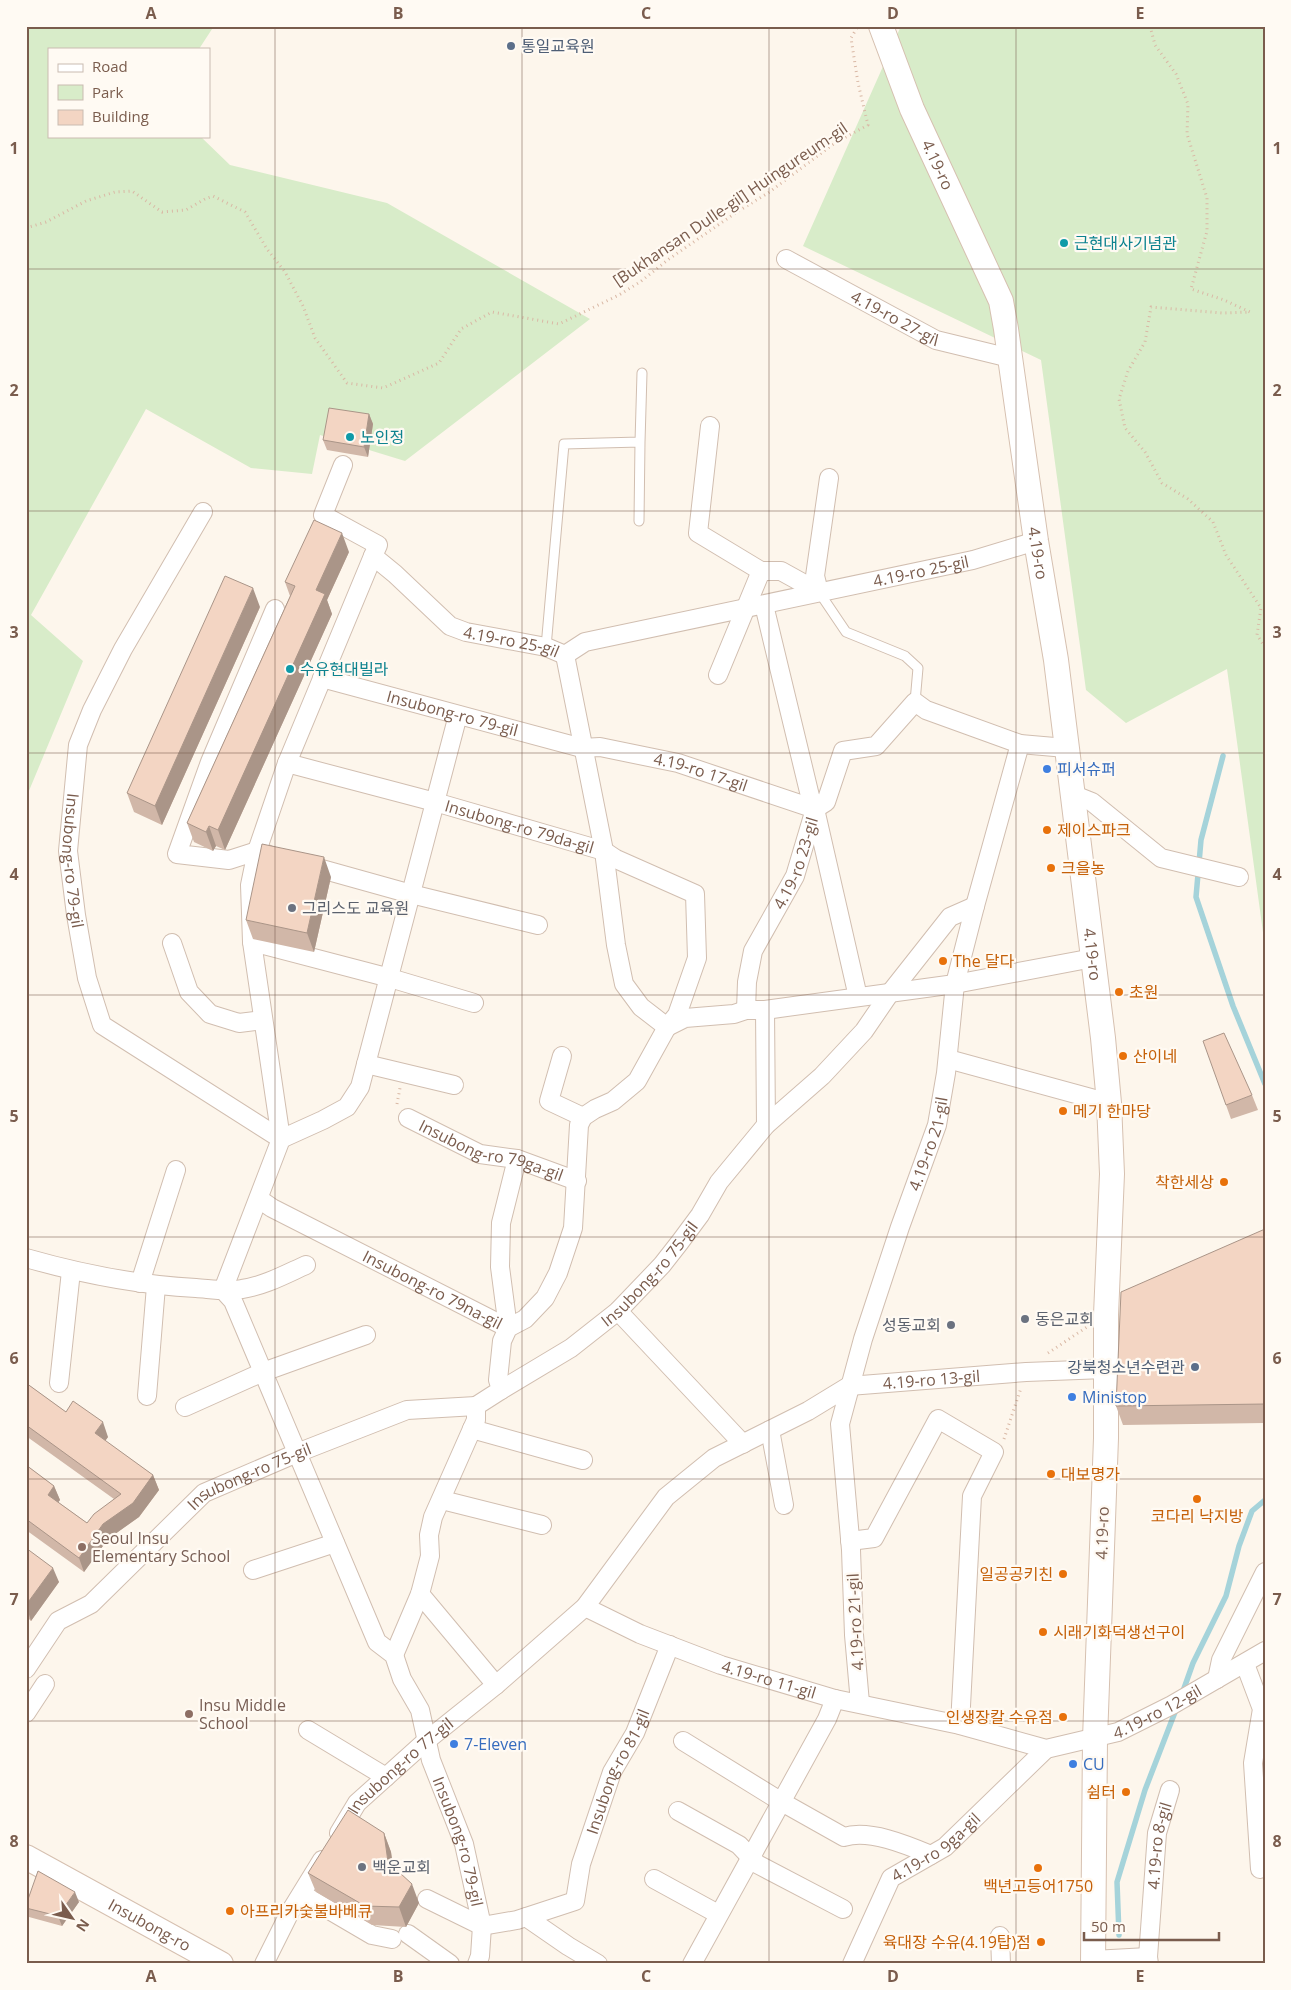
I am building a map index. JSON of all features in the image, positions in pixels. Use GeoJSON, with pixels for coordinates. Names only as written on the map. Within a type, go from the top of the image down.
{"type":"FeatureCollection","features":[{"type":"Feature","properties":{"kind":"street","name":"4.19-ro"},"geometry":{"type":"LineString","coordinates":[[882,26],[912,110],[1000,301],[1056,660],[1109,1103],[1112,1174],[1104,1369],[1106,1438],[1095,1739],[1093,1962]]}},
{"type":"Feature","properties":{"kind":"street","name":"4.19-ro 27-gil"},"geometry":{"type":"LineString","coordinates":[[786,259],[936,340],[1010,358]]}},
{"type":"Feature","properties":{"kind":"street"},"geometry":{"type":"LineString","coordinates":[[710,426],[698,534],[761,571],[781,571],[819,592]]}},
{"type":"Feature","properties":{"kind":"street"},"geometry":{"type":"LineString","coordinates":[[223,1290],[281,1139],[252,942],[250,885],[257,851],[287,763],[378,544],[322,515],[343,465]]}},
{"type":"Feature","properties":{"kind":"street"},"geometry":{"type":"LineString","coordinates":[[819,592],[815,576],[829,478]]}},
{"type":"Feature","properties":{"kind":"street","name":"Insubong-ro 79-gil"},"geometry":{"type":"LineString","coordinates":[[202,512],[123,649],[92,710],[78,745],[68,851],[72,894],[87,978],[102,1025],[281,1139]]}},
{"type":"Feature","properties":{"kind":"street","name":"4.19-ro 25-gil"},"geometry":{"type":"LineString","coordinates":[[372,556],[395,574],[450,626],[466,632],[546,647],[565,655],[585,642],[973,560],[1036,541]]}},
{"type":"Feature","properties":{"kind":"street"},"geometry":{"type":"LineString","coordinates":[[718,675],[761,571]]}},
{"type":"Feature","properties":{"kind":"street"},"geometry":{"type":"LineString","coordinates":[[764,605],[810,796],[815,809],[858,997]]}},
{"type":"Feature","properties":{"kind":"street"},"geometry":{"type":"LineString","coordinates":[[275,608],[210,762],[177,854],[230,860],[257,851],[411,894],[538,924]]}},
{"type":"Feature","properties":{"kind":"street"},"geometry":{"type":"LineString","coordinates":[[565,655],[604,851],[616,945],[624,984],[641,1007],[667,1027]]}},
{"type":"Feature","properties":{"kind":"street","name":"Insubong-ro 79-gil"},"geometry":{"type":"LineString","coordinates":[[322,678],[582,748]]}},
{"type":"Feature","properties":{"kind":"street"},"geometry":{"type":"LineString","coordinates":[[915,702],[926,710],[1020,744],[1066,748]]}},
{"type":"Feature","properties":{"kind":"street","name":"4.19-ro 23-gil"},"geometry":{"type":"LineString","coordinates":[[746,1010],[747,982],[753,951],[795,876],[815,809],[826,802],[843,751],[876,746],[915,702]]}},
{"type":"Feature","properties":{"kind":"street","name":"Insubong-ro 79da-gil"},"geometry":{"type":"LineString","coordinates":[[281,1139],[347,1107],[360,1087],[458,715]]}},
{"type":"Feature","properties":{"kind":"street","name":"4.19-ro 21-gil"},"geometry":{"type":"LineString","coordinates":[[860,1703],[854,1635],[850,1540],[840,1424],[849,1386],[900,1227],[937,1125],[948,1059],[955,984],[1020,744]]}},
{"type":"Feature","properties":{"kind":"street","name":"4.19-ro 17-gil"},"geometry":{"type":"LineString","coordinates":[[582,748],[600,748],[678,763],[815,809]]}},
{"type":"Feature","properties":{"kind":"street"},"geometry":{"type":"LineString","coordinates":[[287,763],[435,802]]}},
{"type":"Feature","properties":{"kind":"street"},"geometry":{"type":"LineString","coordinates":[[1072,794],[1092,802],[1161,858],[1239,877]]}},
{"type":"Feature","properties":{"kind":"street","name":"Insubong-ro 79da-gil"},"geometry":{"type":"LineString","coordinates":[[435,802],[604,851]]}},
{"type":"Feature","properties":{"kind":"street"},"geometry":{"type":"LineString","coordinates":[[562,1056],[549,1101],[583,1117],[613,1101],[637,1081],[667,1027],[677,1015],[697,958],[695,894],[616,859],[604,851]]}},
{"type":"Feature","properties":{"kind":"street"},"geometry":{"type":"LineString","coordinates":[[890,993],[950,918],[975,906]]}},
{"type":"Feature","properties":{"kind":"street"},"geometry":{"type":"LineString","coordinates":[[252,942],[474,1002]]}},
{"type":"Feature","properties":{"kind":"street"},"geometry":{"type":"LineString","coordinates":[[172,943],[189,992],[210,1014],[239,1023],[263,1020]]}},
{"type":"Feature","properties":{"kind":"street"},"geometry":{"type":"LineString","coordinates":[[667,1027],[685,1018],[734,1014],[746,1010],[765,1010],[955,984],[1093,958]]}},
{"type":"Feature","properties":{"kind":"street","name":"Insubong-ro 75-gil"},"geometry":{"type":"LineString","coordinates":[[501,1390],[571,1348],[618,1311],[662,1265],[700,1215],[719,1182],[766,1126],[834,1063],[864,1031],[890,993]]}},
{"type":"Feature","properties":{"kind":"street"},"geometry":{"type":"LineString","coordinates":[[765,1010],[766,1126]]}},
{"type":"Feature","properties":{"kind":"street"},"geometry":{"type":"LineString","coordinates":[[948,1059],[1109,1103]]}},
{"type":"Feature","properties":{"kind":"street"},"geometry":{"type":"LineString","coordinates":[[366,1064],[454,1085]]}},
{"type":"Feature","properties":{"kind":"street","name":"Insubong-ro 79ga-gil"},"geometry":{"type":"LineString","coordinates":[[508,1328],[525,1319],[545,1298],[558,1273],[573,1228],[579,1125],[583,1117]]}},
{"type":"Feature","properties":{"kind":"street","name":"Insubong-ro 79ga-gil"},"geometry":{"type":"LineString","coordinates":[[408,1118],[480,1154],[517,1159],[576,1180]]}},
{"type":"Feature","properties":{"kind":"street","name":"Insubong-ro 79na-gil"},"geometry":{"type":"LineString","coordinates":[[508,1328],[500,1267],[501,1222],[517,1159]]}},
{"type":"Feature","properties":{"kind":"street"},"geometry":{"type":"LineString","coordinates":[[147,1396],[148,1284],[176,1170]]}},
{"type":"Feature","properties":{"kind":"street","name":"Insubong-ro 79na-gil"},"geometry":{"type":"LineString","coordinates":[[259,1198],[272,1208],[508,1328]]}},
{"type":"Feature","properties":{"kind":"street"},"geometry":{"type":"LineString","coordinates":[[26,1258],[71,1270],[148,1284],[223,1290],[242,1290],[260,1285],[306,1265]]}},
{"type":"Feature","properties":{"kind":"street"},"geometry":{"type":"LineString","coordinates":[[59,1383],[71,1270]]}},
{"type":"Feature","properties":{"kind":"street"},"geometry":{"type":"LineString","coordinates":[[223,1290],[233,1301],[377,1642],[394,1655],[420,1594],[430,1556],[429,1535],[433,1518],[476,1420],[476,1406],[501,1390],[498,1380],[502,1341],[508,1328]]}},
{"type":"Feature","properties":{"kind":"street"},"geometry":{"type":"LineString","coordinates":[[618,1311],[743,1444]]}},
{"type":"Feature","properties":{"kind":"street"},"geometry":{"type":"LineString","coordinates":[[185,1407],[263,1372],[366,1335]]}},
{"type":"Feature","properties":{"kind":"street","name":"4.19-ro 13-gil"},"geometry":{"type":"LineString","coordinates":[[586,1607],[666,1497],[714,1458],[808,1411],[849,1386],[1026,1372],[1104,1369]]}},
{"type":"Feature","properties":{"kind":"street","name":"Insubong-ro 75-gil"},"geometry":{"type":"LineString","coordinates":[[26,1669],[58,1620],[91,1604],[204,1493],[297,1453],[407,1410],[476,1406]]}},
{"type":"Feature","properties":{"kind":"street"},"geometry":{"type":"LineString","coordinates":[[850,1540],[874,1538],[938,1419],[994,1452],[972,1496],[960,1726]]}},
{"type":"Feature","properties":{"kind":"street"},"geometry":{"type":"LineString","coordinates":[[472,1429],[584,1460]]}},
{"type":"Feature","properties":{"kind":"street"},"geometry":{"type":"LineString","coordinates":[[770,1430],[784,1505]]}},
{"type":"Feature","properties":{"kind":"street"},"geometry":{"type":"LineString","coordinates":[[442,1500],[542,1526]]}},
{"type":"Feature","properties":{"kind":"street"},"geometry":{"type":"LineString","coordinates":[[253,1570],[335,1543]]}},
{"type":"Feature","properties":{"kind":"street","name":"4.19-ro 12-gil"},"geometry":{"type":"LineString","coordinates":[[1217,1679],[1221,1660],[1265,1572]]}},
{"type":"Feature","properties":{"kind":"street"},"geometry":{"type":"LineString","coordinates":[[420,1594],[496,1686]]}},
{"type":"Feature","properties":{"kind":"street","name":"4.19-ro 11-gil"},"geometry":{"type":"LineString","coordinates":[[586,1607],[610,1620],[721,1665],[835,1699],[960,1726],[1046,1749],[1095,1739]]}},
{"type":"Feature","properties":{"kind":"street","name":"Insubong-ro 77-gil"},"geometry":{"type":"LineString","coordinates":[[264,1964],[302,1894],[357,1803],[426,1741],[496,1686],[586,1607]]}},
{"type":"Feature","properties":{"kind":"street","name":"Insubong-ro 81-gil"},"geometry":{"type":"LineString","coordinates":[[575,1901],[581,1864],[612,1772],[635,1733],[670,1645]]}},
{"type":"Feature","properties":{"kind":"street","name":"4.19-ro 12-gil"},"geometry":{"type":"LineString","coordinates":[[1095,1739],[1118,1732],[1172,1705],[1265,1651]]}},
{"type":"Feature","properties":{"kind":"street","name":"Insubong-ro 79-gil"},"geometry":{"type":"LineString","coordinates":[[394,1655],[402,1680],[420,1710],[430,1760],[464,1844],[482,1926],[480,1956],[477,1964]]}},
{"type":"Feature","properties":{"kind":"street"},"geometry":{"type":"LineString","coordinates":[[1245,1664],[1262,1709],[1253,1763],[1260,1869]]}},
{"type":"Feature","properties":{"kind":"street"},"geometry":{"type":"LineString","coordinates":[[26,1713],[45,1684]]}},
{"type":"Feature","properties":{"kind":"street"},"geometry":{"type":"LineString","coordinates":[[692,1964],[827,1719],[835,1699]]}},
{"type":"Feature","properties":{"kind":"street"},"geometry":{"type":"LineString","coordinates":[[308,1730],[386,1777]]}},
{"type":"Feature","properties":{"kind":"street"},"geometry":{"type":"LineString","coordinates":[[683,1741],[780,1802],[844,1837],[854,1834],[898,1842],[931,1855]]}},
{"type":"Feature","properties":{"kind":"street","name":"4.19-ro 9ga-gil"},"geometry":{"type":"LineString","coordinates":[[852,1964],[891,1878],[945,1847],[1046,1749]]}},
{"type":"Feature","properties":{"kind":"street","name":"4.19-ro 8-gil"},"geometry":{"type":"LineString","coordinates":[[1148,1961],[1157,1833],[1170,1790]]}},
{"type":"Feature","properties":{"kind":"street"},"geometry":{"type":"LineString","coordinates":[[678,1810],[739,1845],[757,1864],[843,1909]]}},
{"type":"Feature","properties":{"kind":"street","name":"Insubong-ro"},"geometry":{"type":"LineString","coordinates":[[26,1857],[221,1964]]}},
{"type":"Feature","properties":{"kind":"street"},"geometry":{"type":"LineString","coordinates":[[654,1879],[718,1914]]}},
{"type":"Feature","properties":{"kind":"street"},"geometry":{"type":"LineString","coordinates":[[302,1894],[372,1935],[400,1937],[450,1964]]}},
{"type":"Feature","properties":{"kind":"street","name":"Insubong-ro 79-gil"},"geometry":{"type":"LineString","coordinates":[[427,1899],[482,1926],[526,1918],[575,1901]]}},
{"type":"Feature","properties":{"kind":"street"},"geometry":{"type":"LineString","coordinates":[[526,1918],[598,1964]]}},
{"type":"Feature","properties":{"kind":"street"},"geometry":{"type":"LineString","coordinates":[[1000,1936],[1001,1964]]}},
{"type":"Feature","properties":{"kind":"street"},"geometry":{"type":"LineString","coordinates":[[1093,1962],[1148,1961]]}},
{"type":"Feature","properties":{"kind":"lane"},"geometry":{"type":"LineString","coordinates":[[639,521],[642,373]]}},
{"type":"Feature","properties":{"kind":"lane"},"geometry":{"type":"LineString","coordinates":[[546,647],[564,444],[640,442]]}},
{"type":"Feature","properties":{"kind":"lane"},"geometry":{"type":"LineString","coordinates":[[819,592],[846,632],[905,656],[918,668],[915,702]]}},
{"type":"Feature","properties":{"kind":"path","name":"[Bukhansan Dulle-gil] Huingureum-gil"},"geometry":{"type":"LineString","coordinates":[[26,228],[46,222],[86,201],[115,192],[132,191],[162,212],[186,210],[214,196],[244,212],[284,272],[303,306],[315,338],[346,382],[383,388],[439,363],[461,329],[492,312],[559,324],[619,295],[737,212],[768,193],[835,144],[868,125],[858,83],[851,38],[858,26]]}},
{"type":"Feature","properties":{"kind":"path"},"geometry":{"type":"LineString","coordinates":[[1150,26],[1155,44],[1176,74],[1188,104],[1187,134],[1207,198],[1207,231],[1191,289],[1224,300],[1250,312],[1217,312],[1151,307],[1145,342],[1128,371],[1119,399],[1125,428],[1145,452],[1162,483],[1188,499],[1213,522],[1226,556],[1261,608],[1257,635],[1265,647]]}},
{"type":"Feature","properties":{"kind":"path"},"geometry":{"type":"LineString","coordinates":[[403,1073],[395,1113],[408,1118]]}},
{"type":"Feature","properties":{"kind":"green space"},"geometry":{"type":"Polygon","coordinates":[[[26,26],[214,26],[200,48],[48,48],[48,138],[202,138],[230,165],[387,203],[590,319],[405,461],[320,435],[312,474],[251,468],[146,409],[31,615],[83,661],[26,798],[26,26]]]}},
{"type":"Feature","properties":{"kind":"green space"},"geometry":{"type":"Polygon","coordinates":[[[901,26],[1265,26],[1265,947],[1227,669],[1126,723],[1086,690],[1041,360],[803,246],[901,26]]]}},
{"type":"Feature","properties":{"kind":"building","name":"노인정"},"geometry":{"type":"Polygon","coordinates":[[[329,408],[369,414],[364,447],[323,440],[329,408]]]}},
{"type":"Feature","properties":{"kind":"building"},"geometry":{"type":"Polygon","coordinates":[[[314,520],[342,533],[316,590],[325,594],[218,830],[209,826],[206,832],[187,823],[295,586],[285,582],[314,520]]]}},
{"type":"Feature","properties":{"kind":"building"},"geometry":{"type":"Polygon","coordinates":[[[225,576],[253,588],[155,806],[127,793],[225,576]]]}},
{"type":"Feature","properties":{"kind":"building","name":"그리스도 교육원"},"geometry":{"type":"Polygon","coordinates":[[[262,844],[324,857],[307,933],[246,920],[262,844]]]}},
{"type":"Feature","properties":{"kind":"building"},"geometry":{"type":"Polygon","coordinates":[[[1224,1033],[1252,1095],[1226,1105],[1203,1041],[1224,1033]]]}},
{"type":"Feature","properties":{"kind":"building","name":"강북청소년수련관"},"geometry":{"type":"Polygon","coordinates":[[[1265,1229],[1265,1404],[1116,1406],[1121,1292],[1265,1229]]]}},
{"type":"Feature","properties":{"kind":"building"},"geometry":{"type":"Polygon","coordinates":[[[26,1383],[66,1412],[73,1401],[103,1422],[95,1433],[153,1475],[133,1503],[103,1524],[79,1558],[26,1519],[26,1465],[54,1486],[48,1495],[87,1523],[94,1514],[121,1494],[26,1425],[26,1383]]]}},
{"type":"Feature","properties":{"kind":"building"},"geometry":{"type":"Polygon","coordinates":[[[26,1548],[53,1568],[26,1605],[26,1548]]]}},
{"type":"Feature","properties":{"kind":"building","name":"백운교회"},"geometry":{"type":"Polygon","coordinates":[[[348,1810],[384,1833],[388,1862],[412,1884],[399,1907],[365,1906],[308,1873],[348,1810]]]}},
{"type":"Feature","properties":{"kind":"building"},"geometry":{"type":"Polygon","coordinates":[[[38,1871],[75,1892],[58,1916],[26,1908],[38,1871]]]}},
{"type":"Feature","properties":{"kind":"waterway"},"geometry":{"type":"LineString","coordinates":[[1223,756],[1201,840],[1196,897],[1233,1006],[1265,1084]]}},
{"type":"Feature","properties":{"kind":"waterway"},"geometry":{"type":"LineString","coordinates":[[1182,1694],[1193,1663],[1226,1596],[1239,1546],[1252,1511],[1265,1500]]}},
{"type":"Feature","properties":{"kind":"waterway"},"geometry":{"type":"LineString","coordinates":[[1119,1935],[1117,1882],[1145,1790],[1177,1707]]}},
{"type":"Feature","properties":{"kind":"place","name":"통일교육원"},"geometry":{"type":"Point","coordinates":[511,46]}},
{"type":"Feature","properties":{"kind":"place","name":"근현대사기념관"},"geometry":{"type":"Point","coordinates":[1064,243]}},
{"type":"Feature","properties":{"kind":"place","name":"노인정"},"geometry":{"type":"Point","coordinates":[350,437]}},
{"type":"Feature","properties":{"kind":"place","name":"수유현대빌라"},"geometry":{"type":"Point","coordinates":[290,669]}},
{"type":"Feature","properties":{"kind":"place","name":"피서슈퍼"},"geometry":{"type":"Point","coordinates":[1047,769]}},
{"type":"Feature","properties":{"kind":"place","name":"제이스파크"},"geometry":{"type":"Point","coordinates":[1047,830]}},
{"type":"Feature","properties":{"kind":"place","name":"크을농"},"geometry":{"type":"Point","coordinates":[1051,868]}},
{"type":"Feature","properties":{"kind":"place","name":"그리스도 교육원"},"geometry":{"type":"Point","coordinates":[292,908]}},
{"type":"Feature","properties":{"kind":"place","name":"The 달다"},"geometry":{"type":"Point","coordinates":[943,961]}},
{"type":"Feature","properties":{"kind":"place","name":"초원"},"geometry":{"type":"Point","coordinates":[1119,992]}},
{"type":"Feature","properties":{"kind":"place","name":"산이네"},"geometry":{"type":"Point","coordinates":[1123,1056]}},
{"type":"Feature","properties":{"kind":"place","name":"메기 한마당"},"geometry":{"type":"Point","coordinates":[1063,1111]}},
{"type":"Feature","properties":{"kind":"place","name":"착한세상"},"geometry":{"type":"Point","coordinates":[1224,1182]}},
{"type":"Feature","properties":{"kind":"place","name":"동은교회"},"geometry":{"type":"Point","coordinates":[1025,1319]}},
{"type":"Feature","properties":{"kind":"place","name":"성동교회"},"geometry":{"type":"Point","coordinates":[951,1325]}},
{"type":"Feature","properties":{"kind":"place","name":"강북청소년수련관"},"geometry":{"type":"Point","coordinates":[1195,1367]}},
{"type":"Feature","properties":{"kind":"place","name":"Ministop"},"geometry":{"type":"Point","coordinates":[1072,1397]}},
{"type":"Feature","properties":{"kind":"place","name":"대보명가"},"geometry":{"type":"Point","coordinates":[1051,1474]}},
{"type":"Feature","properties":{"kind":"place","name":"코다리 낙지방"},"geometry":{"type":"Point","coordinates":[1197,1499]}},
{"type":"Feature","properties":{"kind":"place","name":"Seoul Insu Elementary School"},"geometry":{"type":"Point","coordinates":[82,1547]}},
{"type":"Feature","properties":{"kind":"place","name":"일공공키친"},"geometry":{"type":"Point","coordinates":[1063,1574]}},
{"type":"Feature","properties":{"kind":"place","name":"시래기화덕생선구이"},"geometry":{"type":"Point","coordinates":[1043,1632]}},
{"type":"Feature","properties":{"kind":"place","name":"Insu Middle School"},"geometry":{"type":"Point","coordinates":[189,1714]}},
{"type":"Feature","properties":{"kind":"place","name":"인생장칼 수유점"},"geometry":{"type":"Point","coordinates":[1063,1717]}},
{"type":"Feature","properties":{"kind":"place","name":"7-Eleven"},"geometry":{"type":"Point","coordinates":[454,1744]}},
{"type":"Feature","properties":{"kind":"place","name":"CU"},"geometry":{"type":"Point","coordinates":[1073,1764]}},
{"type":"Feature","properties":{"kind":"place","name":"쉼터"},"geometry":{"type":"Point","coordinates":[1126,1792]}},
{"type":"Feature","properties":{"kind":"place","name":"백운교회"},"geometry":{"type":"Point","coordinates":[362,1867]}},
{"type":"Feature","properties":{"kind":"place","name":"백년고등어1750"},"geometry":{"type":"Point","coordinates":[1038,1868]}},
{"type":"Feature","properties":{"kind":"place","name":"아프리카숯불바베큐"},"geometry":{"type":"Point","coordinates":[230,1911]}},
{"type":"Feature","properties":{"kind":"place","name":"육대장 수유(4.19탑)점"},"geometry":{"type":"Point","coordinates":[1041,1942]}}]}
